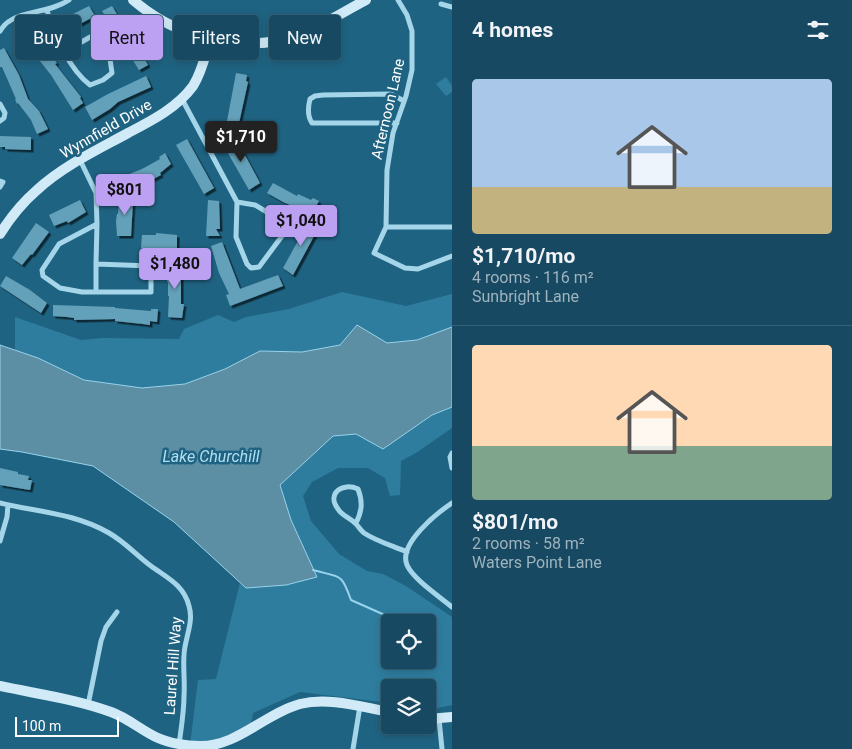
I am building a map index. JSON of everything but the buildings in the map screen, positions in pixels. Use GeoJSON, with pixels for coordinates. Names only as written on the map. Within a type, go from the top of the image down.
{"type":"FeatureCollection","features":[{"type":"Feature","properties":{"kind":"street"},"geometry":{"type":"LineString","coordinates":[[0,31],[8,22],[61,5],[68,0]]}},
{"type":"Feature","properties":{"kind":"street"},"geometry":{"type":"LineString","coordinates":[[134,0],[144,10],[173,26]]}},
{"type":"Feature","properties":{"kind":"street"},"geometry":{"type":"LineString","coordinates":[[259,42],[289,37],[324,23],[366,0]]}},
{"type":"Feature","properties":{"kind":"street","name":"Afternoon Lane"},"geometry":{"type":"LineString","coordinates":[[398,0],[407,15],[412,31],[412,70],[393,133],[387,170],[386,227],[374,252],[405,268],[418,269],[452,256]]}},
{"type":"Feature","properties":{"kind":"street"},"geometry":{"type":"LineString","coordinates":[[441,4],[452,7]]}},
{"type":"Feature","properties":{"kind":"street"},"geometry":{"type":"LineString","coordinates":[[47,10],[48,15]]}},
{"type":"Feature","properties":{"kind":"street"},"geometry":{"type":"LineString","coordinates":[[99,32],[110,59],[112,73],[103,80],[90,85],[84,80],[64,52],[99,32]]}},
{"type":"Feature","properties":{"kind":"street","name":"Wynnfield Drive"},"geometry":{"type":"LineString","coordinates":[[0,234],[12,216],[36,190],[49,180],[80,160],[162,114],[182,99],[200,73],[204,60]]}},
{"type":"Feature","properties":{"kind":"street"},"geometry":{"type":"LineString","coordinates":[[396,123],[312,123],[309,119],[308,106],[310,99],[314,96],[323,95],[391,94],[404,101]]}},
{"type":"Feature","properties":{"kind":"street"},"geometry":{"type":"LineString","coordinates":[[182,99],[237,202],[236,237],[247,264],[251,268],[259,267],[285,232],[286,227],[255,205],[237,202]]}},
{"type":"Feature","properties":{"kind":"street"},"geometry":{"type":"LineString","coordinates":[[0,104],[5,113],[4,118],[0,121]]}},
{"type":"Feature","properties":{"kind":"street"},"geometry":{"type":"LineString","coordinates":[[80,160],[96,193],[96,292]]}},
{"type":"Feature","properties":{"kind":"street"},"geometry":{"type":"LineString","coordinates":[[0,181],[3,182],[0,187]]}},
{"type":"Feature","properties":{"kind":"street"},"geometry":{"type":"LineString","coordinates":[[96,264],[151,266],[151,292],[82,292],[60,288],[43,276],[42,270],[59,244],[97,224]]}},
{"type":"Feature","properties":{"kind":"street"},"geometry":{"type":"LineString","coordinates":[[386,227],[452,227]]}},
{"type":"Feature","properties":{"kind":"street"},"geometry":{"type":"LineString","coordinates":[[452,453],[450,458],[452,468]]}},
{"type":"Feature","properties":{"kind":"street"},"geometry":{"type":"LineString","coordinates":[[356,524],[361,511],[361,496],[358,489],[352,486],[345,486],[335,494],[334,501],[337,509],[356,524],[362,532],[407,552]]}},
{"type":"Feature","properties":{"kind":"street","name":"Laurel Hill Way"},"geometry":{"type":"LineString","coordinates":[[0,503],[82,520],[119,539],[149,565],[178,585],[190,607],[191,618],[184,654],[184,698],[179,746]]}},
{"type":"Feature","properties":{"kind":"street"},"geometry":{"type":"LineString","coordinates":[[452,503],[434,515],[424,525],[407,552],[405,560],[412,572],[432,592],[452,606]]}},
{"type":"Feature","properties":{"kind":"street"},"geometry":{"type":"LineString","coordinates":[[0,541],[7,517],[8,505]]}},
{"type":"Feature","properties":{"kind":"street"},"geometry":{"type":"LineString","coordinates":[[88,705],[101,641],[106,627],[117,612]]}},
{"type":"Feature","properties":{"kind":"street"},"geometry":{"type":"LineString","coordinates":[[0,686],[88,705],[113,713],[159,739],[179,746],[200,746],[224,742],[240,736],[279,712],[301,704],[328,702],[381,710]]}},
{"type":"Feature","properties":{"kind":"street"},"geometry":{"type":"LineString","coordinates":[[352,749],[360,706]]}},
{"type":"Feature","properties":{"kind":"street"},"geometry":{"type":"LineString","coordinates":[[442,749],[439,719],[452,717]]}},
{"type":"Feature","properties":{"kind":"shaded area"},"geometry":{"type":"Polygon","coordinates":[[[446,77],[452,86],[452,92],[446,96],[436,84],[446,77]]]}},
{"type":"Feature","properties":{"kind":"shaded area"},"geometry":{"type":"Polygon","coordinates":[[[342,292],[406,306],[452,294],[452,328],[417,340],[387,343],[357,325],[340,345],[302,352],[260,351],[225,369],[185,384],[142,388],[84,380],[38,358],[15,351],[15,317],[81,340],[102,338],[179,339],[184,329],[218,315],[234,322],[246,317],[289,309],[342,292]]]}},
{"type":"Feature","properties":{"kind":"shaded area"},"geometry":{"type":"Polygon","coordinates":[[[452,407],[452,428],[401,461],[400,495],[390,496],[385,478],[368,468],[338,468],[312,482],[303,496],[311,521],[339,554],[367,571],[383,574],[406,586],[452,617],[452,705],[436,708],[436,679],[381,679],[381,702],[300,692],[253,713],[250,729],[224,742],[190,745],[198,680],[216,679],[240,583],[246,588],[291,520],[280,485],[333,436],[356,434],[383,449],[432,415],[452,407]]]}},
{"type":"Feature","properties":{"kind":"water","name":"Lake Churchill"},"geometry":{"type":"Polygon","coordinates":[[[357,325],[387,343],[417,340],[452,327],[452,407],[432,415],[383,449],[356,434],[333,436],[280,485],[291,520],[317,577],[286,585],[246,588],[174,522],[93,466],[0,449],[0,345],[38,358],[84,380],[142,388],[185,384],[225,369],[260,351],[302,352],[340,345],[357,325]]]}},
{"type":"Feature","properties":{"kind":"waterway"},"geometry":{"type":"LineString","coordinates":[[313,570],[339,578],[345,585],[351,600],[382,614]]}}]}
